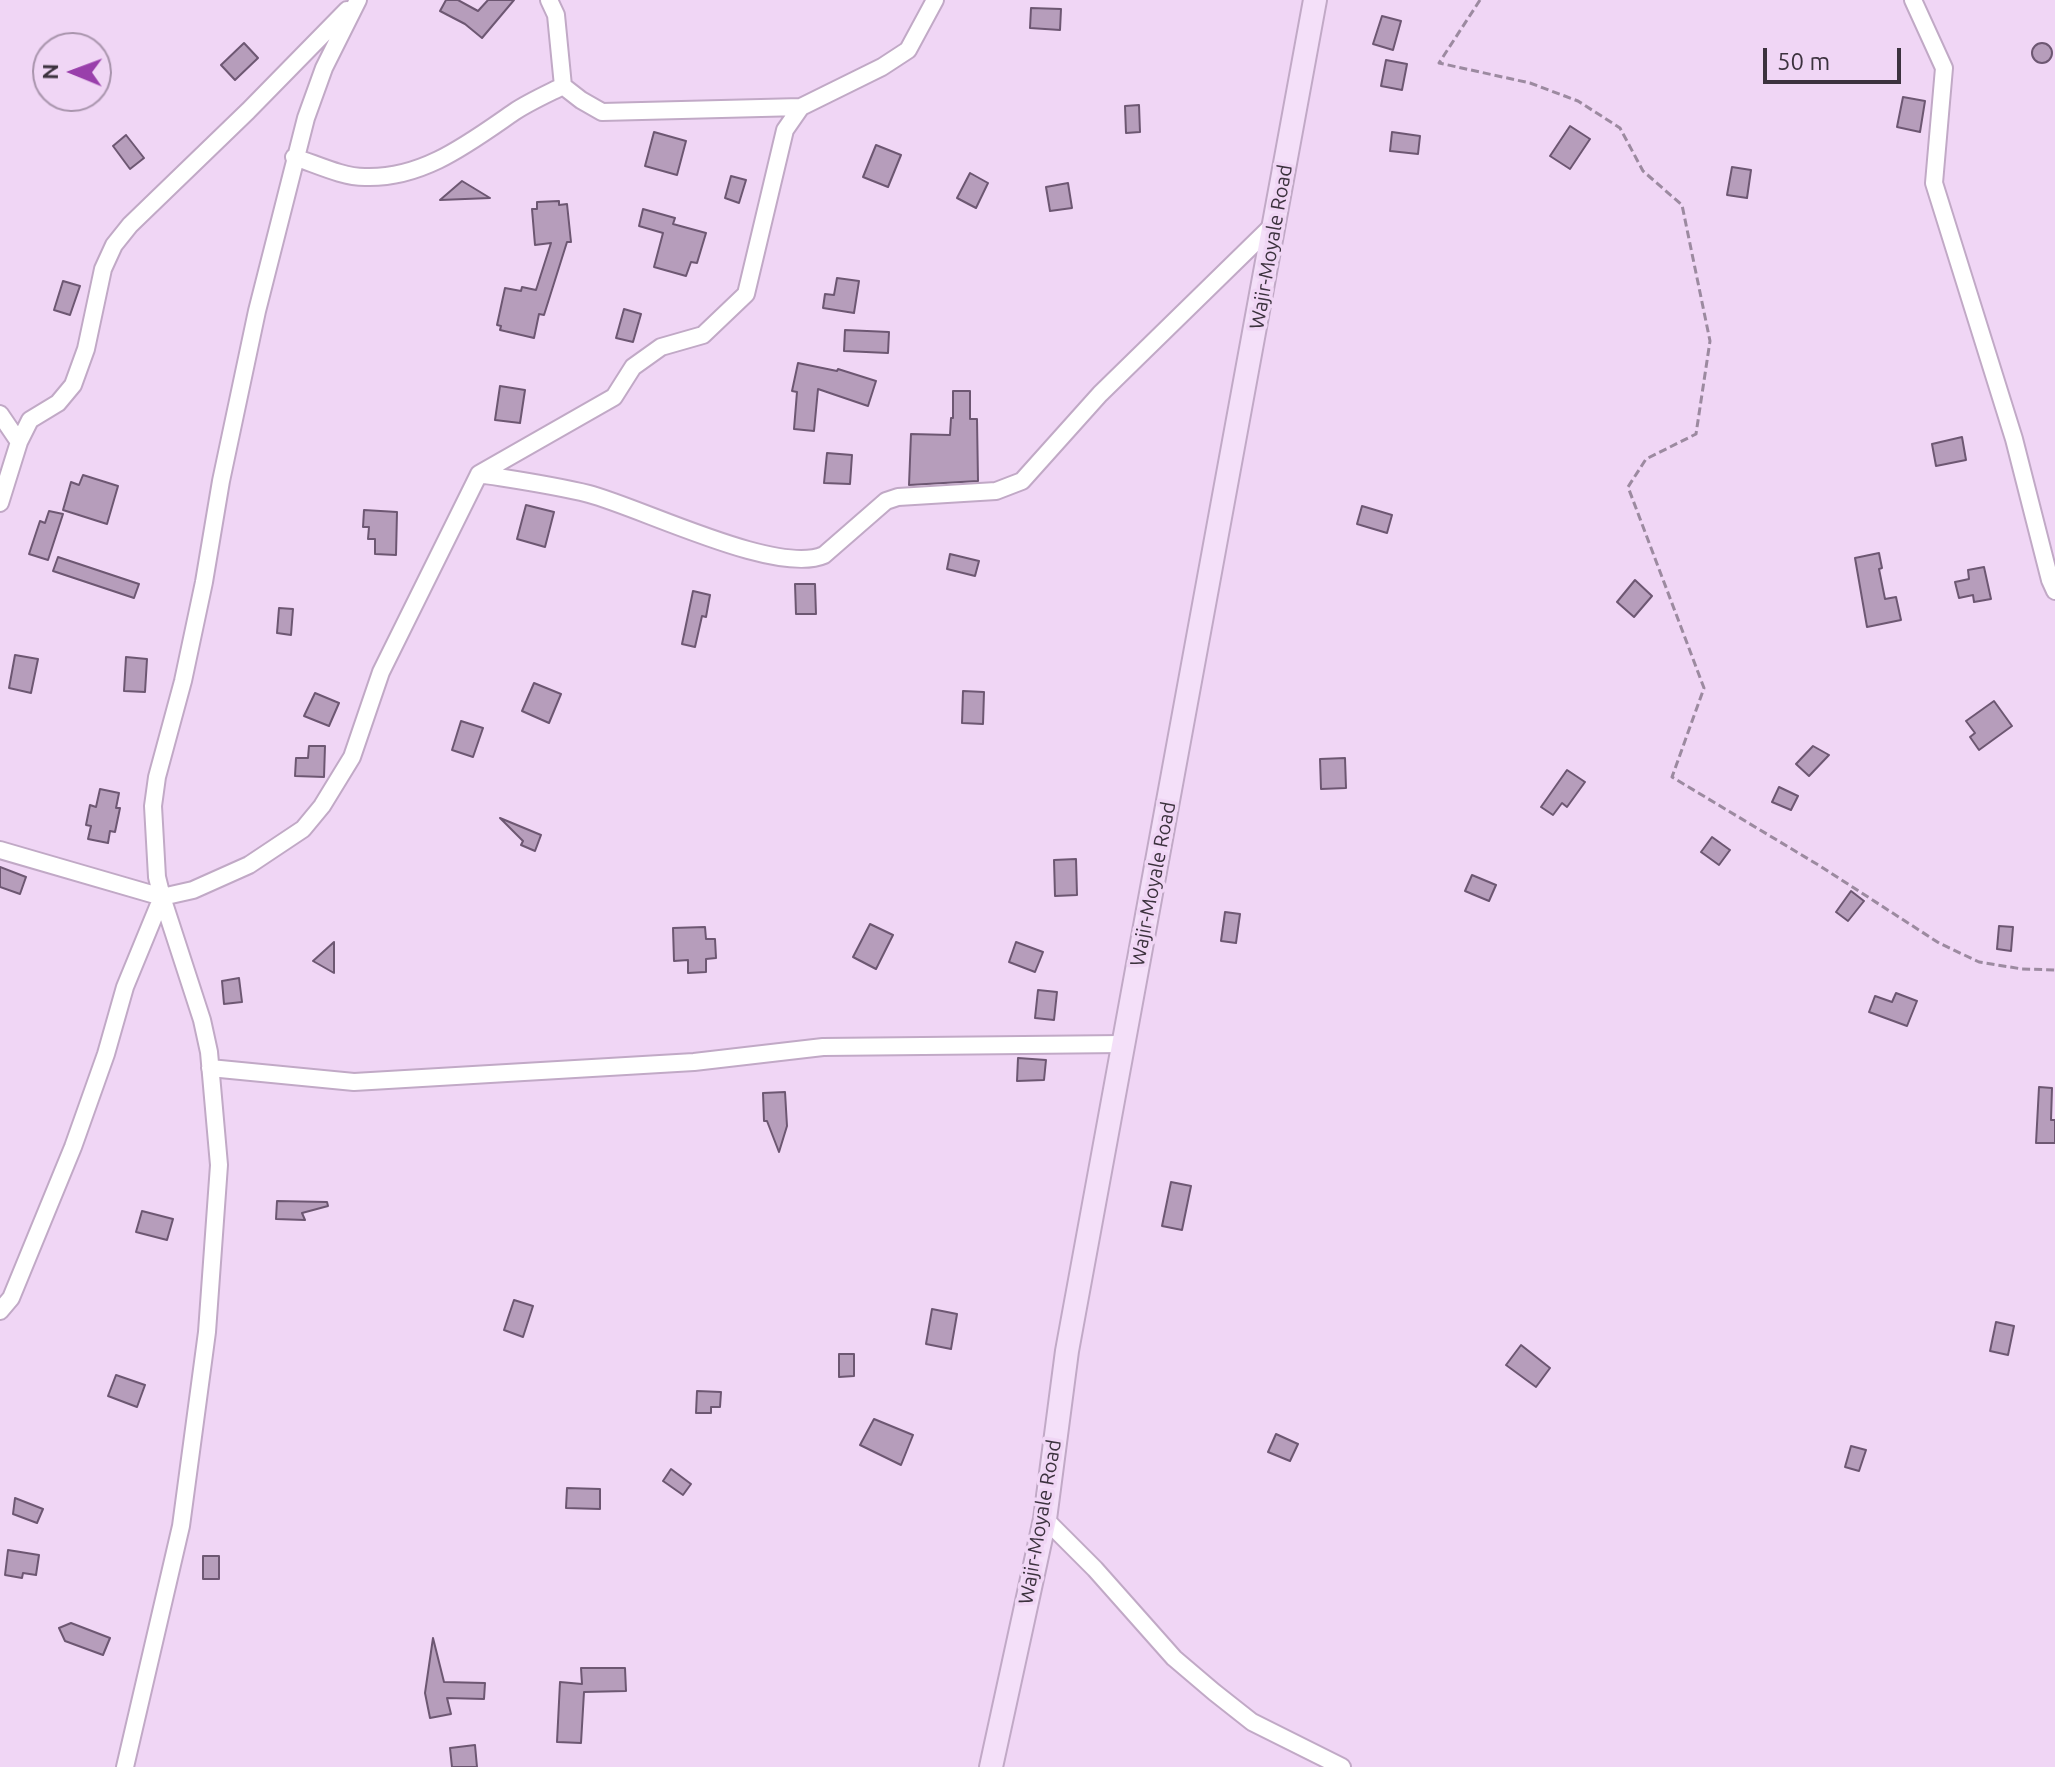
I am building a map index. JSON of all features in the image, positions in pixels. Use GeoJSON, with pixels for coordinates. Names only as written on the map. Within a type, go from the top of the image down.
{"type":"FeatureCollection","features":[{"type":"Feature","properties":{"kind":"main road","name":"Wajir-Moyale Road"},"geometry":{"type":"LineString","coordinates":[[991,1767],[1045,1519],[1067,1351],[1315,0]]}},
{"type":"Feature","properties":{"kind":"street"},"geometry":{"type":"LineString","coordinates":[[125,1767],[181,1526],[207,1332],[219,1165],[202,1020],[157,877],[154,817],[157,777],[183,681],[257,311],[294,157],[324,68],[357,0]]}},
{"type":"Feature","properties":{"kind":"street"},"geometry":{"type":"LineString","coordinates":[[0,503],[19,442],[30,420],[58,403],[73,385],[86,349],[103,269],[114,245],[130,225],[357,0]]}},
{"type":"Feature","properties":{"kind":"street"},"geometry":{"type":"LineString","coordinates":[[549,0],[556,15],[563,86],[602,112],[801,107],[882,67],[908,50],[935,0]]}},
{"type":"Feature","properties":{"kind":"street"},"geometry":{"type":"LineString","coordinates":[[1913,0],[1944,68],[1934,183],[2014,439],[2055,591]]}},
{"type":"Feature","properties":{"kind":"street"},"geometry":{"type":"LineString","coordinates":[[294,157],[363,178],[411,171],[482,136],[517,110],[563,86]]}},
{"type":"Feature","properties":{"kind":"street"},"geometry":{"type":"LineString","coordinates":[[0,850],[162,897],[193,890],[249,865],[303,829],[322,806],[352,757],[381,672],[479,474],[614,397],[633,367],[661,347],[703,335],[746,294],[785,130],[801,107]]}},
{"type":"Feature","properties":{"kind":"street"},"geometry":{"type":"LineString","coordinates":[[479,474],[590,495],[737,547],[801,560],[814,559],[824,555],[886,501],[898,497],[996,491],[1022,481],[1100,394],[1276,222]]}},
{"type":"Feature","properties":{"kind":"street"},"geometry":{"type":"LineString","coordinates":[[0,414],[19,442]]}},
{"type":"Feature","properties":{"kind":"street"},"geometry":{"type":"LineString","coordinates":[[0,1311],[11,1298],[73,1147],[106,1054],[125,987],[162,897]]}},
{"type":"Feature","properties":{"kind":"street"},"geometry":{"type":"LineString","coordinates":[[210,1068],[354,1082],[694,1062],[823,1047],[1123,1044]]}},
{"type":"Feature","properties":{"kind":"street"},"geometry":{"type":"LineString","coordinates":[[1045,1519],[1095,1569],[1174,1658],[1214,1692],[1252,1722],[1342,1767]]}},
{"type":"Feature","properties":{"kind":"path"},"geometry":{"type":"LineString","coordinates":[[1480,0],[1439,63],[1530,83],[1578,101],[1620,128],[1643,171],[1682,205],[1710,341],[1696,434],[1646,459],[1628,487],[1704,688],[1672,777],[1820,866],[1939,943],[1979,962],[2022,969],[2055,970]]}},
{"type":"Feature","properties":{"kind":"building"},"geometry":{"type":"Polygon","coordinates":[[[446,0],[458,0],[478,11],[488,0],[514,0],[482,38],[465,24],[440,11],[446,0]]]}},
{"type":"Feature","properties":{"kind":"building"},"geometry":{"type":"Polygon","coordinates":[[[1031,8],[1061,9],[1060,30],[1030,28],[1031,8]]]}},
{"type":"Feature","properties":{"kind":"building"},"geometry":{"type":"Polygon","coordinates":[[[1382,16],[1401,21],[1393,50],[1373,44],[1382,16]]]}},
{"type":"Feature","properties":{"kind":"building"},"geometry":{"type":"Polygon","coordinates":[[[244,43],[258,58],[235,80],[221,65],[244,43]]]}},
{"type":"Feature","properties":{"kind":"building"},"geometry":{"type":"Polygon","coordinates":[[[2042,43],[2049,46],[2052,53],[2049,60],[2042,63],[2035,60],[2032,53],[2035,46],[2042,43]]]}},
{"type":"Feature","properties":{"kind":"building"},"geometry":{"type":"Polygon","coordinates":[[[1386,60],[1407,64],[1402,90],[1381,86],[1386,60]]]}},
{"type":"Feature","properties":{"kind":"building"},"geometry":{"type":"Polygon","coordinates":[[[1903,97],[1925,101],[1920,132],[1897,127],[1903,97]]]}},
{"type":"Feature","properties":{"kind":"building"},"geometry":{"type":"Polygon","coordinates":[[[1139,105],[1140,132],[1126,133],[1125,106],[1139,105]]]}},
{"type":"Feature","properties":{"kind":"building"},"geometry":{"type":"Polygon","coordinates":[[[1570,126],[1590,139],[1570,169],[1550,156],[1570,126]]]}},
{"type":"Feature","properties":{"kind":"building"},"geometry":{"type":"Polygon","coordinates":[[[654,132],[686,141],[677,175],[645,166],[654,132]]]}},
{"type":"Feature","properties":{"kind":"building"},"geometry":{"type":"Polygon","coordinates":[[[1392,132],[1420,136],[1418,154],[1390,151],[1392,132]]]}},
{"type":"Feature","properties":{"kind":"building"},"geometry":{"type":"Polygon","coordinates":[[[126,135],[144,158],[130,169],[113,146],[126,135]]]}},
{"type":"Feature","properties":{"kind":"building"},"geometry":{"type":"Polygon","coordinates":[[[876,145],[901,155],[888,187],[863,177],[876,145]]]}},
{"type":"Feature","properties":{"kind":"building"},"geometry":{"type":"Polygon","coordinates":[[[1732,167],[1751,170],[1747,198],[1727,195],[1732,167]]]}},
{"type":"Feature","properties":{"kind":"building"},"geometry":{"type":"Polygon","coordinates":[[[970,173],[988,183],[976,208],[957,198],[970,173]]]}},
{"type":"Feature","properties":{"kind":"building"},"geometry":{"type":"Polygon","coordinates":[[[731,176],[746,180],[739,203],[725,198],[731,176]]]}},
{"type":"Feature","properties":{"kind":"building"},"geometry":{"type":"Polygon","coordinates":[[[462,181],[490,198],[440,200],[462,181]]]}},
{"type":"Feature","properties":{"kind":"building"},"geometry":{"type":"Polygon","coordinates":[[[1068,183],[1072,208],[1050,211],[1046,187],[1068,183]]]}},
{"type":"Feature","properties":{"kind":"building"},"geometry":{"type":"Polygon","coordinates":[[[559,201],[559,205],[567,204],[571,242],[567,242],[544,315],[539,314],[534,338],[500,330],[501,326],[497,325],[505,288],[536,290],[551,243],[535,245],[532,209],[537,209],[537,202],[559,201]]]}},
{"type":"Feature","properties":{"kind":"building"},"geometry":{"type":"Polygon","coordinates":[[[643,209],[675,218],[673,224],[706,233],[697,263],[691,262],[686,276],[654,267],[663,233],[639,226],[643,209]]]}},
{"type":"Feature","properties":{"kind":"building"},"geometry":{"type":"Polygon","coordinates":[[[837,278],[859,281],[854,313],[823,308],[825,294],[834,295],[837,278]]]}},
{"type":"Feature","properties":{"kind":"building"},"geometry":{"type":"Polygon","coordinates":[[[63,281],[80,286],[70,315],[54,310],[63,281]]]}},
{"type":"Feature","properties":{"kind":"building"},"geometry":{"type":"Polygon","coordinates":[[[624,309],[641,314],[633,342],[616,338],[624,309]]]}},
{"type":"Feature","properties":{"kind":"building"},"geometry":{"type":"Polygon","coordinates":[[[845,330],[889,332],[888,353],[844,351],[845,330]]]}},
{"type":"Feature","properties":{"kind":"building"},"geometry":{"type":"Polygon","coordinates":[[[798,363],[838,369],[876,381],[868,406],[818,389],[814,431],[794,429],[797,392],[792,391],[798,363]]]}},
{"type":"Feature","properties":{"kind":"building"},"geometry":{"type":"Polygon","coordinates":[[[500,386],[525,390],[520,423],[495,420],[500,386]]]}},
{"type":"Feature","properties":{"kind":"building"},"geometry":{"type":"Polygon","coordinates":[[[953,391],[970,391],[970,419],[977,419],[978,481],[909,485],[911,434],[950,435],[953,391]]]}},
{"type":"Feature","properties":{"kind":"building"},"geometry":{"type":"Polygon","coordinates":[[[1962,437],[1966,460],[1936,466],[1932,444],[1962,437]]]}},
{"type":"Feature","properties":{"kind":"building"},"geometry":{"type":"Polygon","coordinates":[[[827,453],[852,455],[850,484],[824,483],[827,453]]]}},
{"type":"Feature","properties":{"kind":"building"},"geometry":{"type":"Polygon","coordinates":[[[83,475],[118,486],[107,524],[63,510],[71,482],[79,485],[83,475]]]}},
{"type":"Feature","properties":{"kind":"building"},"geometry":{"type":"Polygon","coordinates":[[[526,505],[554,512],[545,547],[517,539],[526,505]]]}},
{"type":"Feature","properties":{"kind":"building"},"geometry":{"type":"Polygon","coordinates":[[[1362,506],[1392,515],[1387,533],[1357,524],[1362,506]]]}},
{"type":"Feature","properties":{"kind":"building"},"geometry":{"type":"Polygon","coordinates":[[[364,510],[397,512],[396,555],[375,554],[375,539],[368,539],[369,527],[363,527],[364,510]]]}},
{"type":"Feature","properties":{"kind":"building"},"geometry":{"type":"Polygon","coordinates":[[[49,511],[63,514],[48,560],[29,554],[40,521],[45,523],[49,511]]]}},
{"type":"Feature","properties":{"kind":"building"},"geometry":{"type":"Polygon","coordinates":[[[1879,553],[1885,599],[1896,597],[1901,620],[1867,627],[1855,558],[1879,553]]]}},
{"type":"Feature","properties":{"kind":"building"},"geometry":{"type":"Polygon","coordinates":[[[950,554],[979,561],[975,576],[947,569],[950,554]]]}},
{"type":"Feature","properties":{"kind":"building"},"geometry":{"type":"Polygon","coordinates":[[[58,557],[139,584],[134,598],[53,571],[58,557]]]}},
{"type":"Feature","properties":{"kind":"building"},"geometry":{"type":"Polygon","coordinates":[[[1984,567],[1991,599],[1974,602],[1973,595],[1959,598],[1955,582],[1969,579],[1968,570],[1984,567]]]}},
{"type":"Feature","properties":{"kind":"building"},"geometry":{"type":"Polygon","coordinates":[[[1635,580],[1652,596],[1634,617],[1617,602],[1635,580]]]}},
{"type":"Feature","properties":{"kind":"building"},"geometry":{"type":"Polygon","coordinates":[[[795,584],[815,584],[816,614],[796,614],[795,584]]]}},
{"type":"Feature","properties":{"kind":"building"},"geometry":{"type":"Polygon","coordinates":[[[693,591],[710,595],[695,647],[682,644],[693,591]]]}},
{"type":"Feature","properties":{"kind":"building"},"geometry":{"type":"Polygon","coordinates":[[[279,608],[293,609],[291,635],[277,633],[279,608]]]}},
{"type":"Feature","properties":{"kind":"building"},"geometry":{"type":"Polygon","coordinates":[[[15,655],[38,659],[31,693],[9,688],[15,655]]]}},
{"type":"Feature","properties":{"kind":"building"},"geometry":{"type":"Polygon","coordinates":[[[126,657],[147,659],[145,692],[124,691],[126,657]]]}},
{"type":"Feature","properties":{"kind":"building"},"geometry":{"type":"Polygon","coordinates":[[[534,683],[561,694],[549,723],[522,711],[534,683]]]}},
{"type":"Feature","properties":{"kind":"building"},"geometry":{"type":"Polygon","coordinates":[[[963,691],[984,692],[983,724],[962,723],[963,691]]]}},
{"type":"Feature","properties":{"kind":"building"},"geometry":{"type":"Polygon","coordinates":[[[315,693],[339,703],[329,726],[304,716],[315,693]]]}},
{"type":"Feature","properties":{"kind":"building"},"geometry":{"type":"Polygon","coordinates":[[[1994,701],[2012,726],[1979,750],[1970,737],[1975,733],[1966,721],[1994,701]]]}},
{"type":"Feature","properties":{"kind":"building"},"geometry":{"type":"Polygon","coordinates":[[[461,721],[483,728],[473,757],[452,750],[461,721]]]}},
{"type":"Feature","properties":{"kind":"building"},"geometry":{"type":"Polygon","coordinates":[[[309,746],[325,746],[324,777],[295,776],[296,758],[308,758],[309,746]]]}},
{"type":"Feature","properties":{"kind":"building"},"geometry":{"type":"Polygon","coordinates":[[[1813,746],[1829,755],[1809,776],[1796,764],[1813,746]]]}},
{"type":"Feature","properties":{"kind":"building"},"geometry":{"type":"Polygon","coordinates":[[[1345,758],[1346,788],[1321,789],[1320,759],[1345,758]]]}},
{"type":"Feature","properties":{"kind":"building"},"geometry":{"type":"Polygon","coordinates":[[[1567,770],[1585,782],[1567,807],[1562,803],[1553,815],[1541,807],[1567,770]]]}},
{"type":"Feature","properties":{"kind":"building"},"geometry":{"type":"Polygon","coordinates":[[[1779,787],[1798,796],[1791,810],[1772,802],[1779,787]]]}},
{"type":"Feature","properties":{"kind":"building"},"geometry":{"type":"Polygon","coordinates":[[[100,789],[119,793],[116,808],[120,808],[115,832],[110,831],[108,843],[88,839],[91,826],[86,825],[90,805],[96,807],[100,789]]]}},
{"type":"Feature","properties":{"kind":"building"},"geometry":{"type":"Polygon","coordinates":[[[500,818],[541,835],[535,851],[521,845],[523,841],[500,818]]]}},
{"type":"Feature","properties":{"kind":"building"},"geometry":{"type":"Polygon","coordinates":[[[1712,837],[1730,850],[1719,865],[1701,852],[1712,837]]]}},
{"type":"Feature","properties":{"kind":"building"},"geometry":{"type":"Polygon","coordinates":[[[1076,859],[1077,895],[1055,896],[1054,860],[1076,859]]]}},
{"type":"Feature","properties":{"kind":"building"},"geometry":{"type":"Polygon","coordinates":[[[0,867],[26,877],[20,894],[0,887],[0,867]]]}},
{"type":"Feature","properties":{"kind":"building"},"geometry":{"type":"Polygon","coordinates":[[[1472,875],[1496,885],[1489,901],[1465,891],[1472,875]]]}},
{"type":"Feature","properties":{"kind":"building"},"geometry":{"type":"Polygon","coordinates":[[[1851,891],[1864,901],[1848,921],[1836,912],[1851,891]]]}},
{"type":"Feature","properties":{"kind":"building"},"geometry":{"type":"Polygon","coordinates":[[[1225,912],[1240,914],[1236,943],[1221,941],[1225,912]]]}},
{"type":"Feature","properties":{"kind":"building"},"geometry":{"type":"Polygon","coordinates":[[[870,924],[893,935],[876,969],[853,957],[870,924]]]}},
{"type":"Feature","properties":{"kind":"building"},"geometry":{"type":"Polygon","coordinates":[[[1999,926],[2013,927],[2011,951],[1997,949],[1999,926]]]}},
{"type":"Feature","properties":{"kind":"building"},"geometry":{"type":"Polygon","coordinates":[[[705,927],[706,939],[715,939],[716,958],[706,959],[706,972],[688,973],[688,960],[674,961],[673,928],[705,927]]]}},
{"type":"Feature","properties":{"kind":"building"},"geometry":{"type":"Polygon","coordinates":[[[334,942],[334,973],[313,961],[334,942]]]}},
{"type":"Feature","properties":{"kind":"building"},"geometry":{"type":"Polygon","coordinates":[[[1016,942],[1043,952],[1035,972],[1009,962],[1016,942]]]}},
{"type":"Feature","properties":{"kind":"building"},"geometry":{"type":"Polygon","coordinates":[[[239,978],[242,1002],[224,1004],[222,981],[239,978]]]}},
{"type":"Feature","properties":{"kind":"building"},"geometry":{"type":"Polygon","coordinates":[[[1038,990],[1057,992],[1054,1020],[1035,1018],[1038,990]]]}},
{"type":"Feature","properties":{"kind":"building"},"geometry":{"type":"Polygon","coordinates":[[[1896,993],[1917,1001],[1907,1026],[1869,1012],[1875,996],[1892,1002],[1896,993]]]}},
{"type":"Feature","properties":{"kind":"building"},"geometry":{"type":"Polygon","coordinates":[[[1018,1058],[1046,1060],[1044,1080],[1017,1081],[1018,1058]]]}},
{"type":"Feature","properties":{"kind":"building"},"geometry":{"type":"Polygon","coordinates":[[[2039,1087],[2052,1088],[2051,1120],[2055,1120],[2055,1143],[2036,1143],[2039,1087]]]}},
{"type":"Feature","properties":{"kind":"building"},"geometry":{"type":"Polygon","coordinates":[[[785,1092],[787,1126],[779,1152],[767,1121],[764,1121],[763,1093],[785,1092]]]}},
{"type":"Feature","properties":{"kind":"building"},"geometry":{"type":"Polygon","coordinates":[[[1171,1182],[1191,1186],[1182,1230],[1162,1226],[1171,1182]]]}},
{"type":"Feature","properties":{"kind":"building"},"geometry":{"type":"Polygon","coordinates":[[[277,1201],[327,1202],[328,1206],[302,1213],[305,1220],[276,1219],[277,1201]]]}},
{"type":"Feature","properties":{"kind":"building"},"geometry":{"type":"Polygon","coordinates":[[[142,1211],[173,1219],[167,1240],[136,1232],[142,1211]]]}},
{"type":"Feature","properties":{"kind":"building"},"geometry":{"type":"Polygon","coordinates":[[[514,1300],[533,1306],[523,1337],[504,1330],[514,1300]]]}},
{"type":"Feature","properties":{"kind":"building"},"geometry":{"type":"Polygon","coordinates":[[[932,1309],[957,1314],[951,1349],[926,1344],[932,1309]]]}},
{"type":"Feature","properties":{"kind":"building"},"geometry":{"type":"Polygon","coordinates":[[[1996,1322],[2014,1326],[2008,1355],[1990,1351],[1996,1322]]]}},
{"type":"Feature","properties":{"kind":"building"},"geometry":{"type":"Polygon","coordinates":[[[1521,1345],[1550,1368],[1536,1387],[1506,1365],[1521,1345]]]}},
{"type":"Feature","properties":{"kind":"building"},"geometry":{"type":"Polygon","coordinates":[[[839,1354],[854,1354],[854,1376],[839,1377],[839,1354]]]}},
{"type":"Feature","properties":{"kind":"building"},"geometry":{"type":"Polygon","coordinates":[[[116,1375],[145,1385],[137,1407],[108,1396],[116,1375]]]}},
{"type":"Feature","properties":{"kind":"building"},"geometry":{"type":"Polygon","coordinates":[[[697,1391],[721,1392],[720,1407],[711,1407],[711,1413],[696,1413],[697,1391]]]}},
{"type":"Feature","properties":{"kind":"building"},"geometry":{"type":"Polygon","coordinates":[[[874,1419],[913,1435],[901,1465],[860,1445],[874,1419]]]}},
{"type":"Feature","properties":{"kind":"building"},"geometry":{"type":"Polygon","coordinates":[[[1276,1434],[1298,1444],[1290,1461],[1268,1452],[1276,1434]]]}},
{"type":"Feature","properties":{"kind":"building"},"geometry":{"type":"Polygon","coordinates":[[[1851,1446],[1866,1450],[1859,1471],[1845,1467],[1851,1446]]]}},
{"type":"Feature","properties":{"kind":"building"},"geometry":{"type":"Polygon","coordinates":[[[671,1469],[691,1484],[683,1495],[663,1481],[671,1469]]]}},
{"type":"Feature","properties":{"kind":"building"},"geometry":{"type":"Polygon","coordinates":[[[567,1488],[600,1489],[600,1509],[566,1508],[567,1488]]]}},
{"type":"Feature","properties":{"kind":"building"},"geometry":{"type":"Polygon","coordinates":[[[15,1498],[43,1509],[37,1523],[13,1514],[15,1498]]]}},
{"type":"Feature","properties":{"kind":"building"},"geometry":{"type":"Polygon","coordinates":[[[8,1550],[39,1555],[36,1575],[23,1573],[22,1578],[5,1575],[8,1550]]]}},
{"type":"Feature","properties":{"kind":"building"},"geometry":{"type":"Polygon","coordinates":[[[203,1556],[219,1556],[219,1579],[203,1579],[203,1556]]]}},
{"type":"Feature","properties":{"kind":"building"},"geometry":{"type":"Polygon","coordinates":[[[71,1623],[110,1638],[103,1655],[65,1641],[59,1628],[71,1623]]]}},
{"type":"Feature","properties":{"kind":"building"},"geometry":{"type":"Polygon","coordinates":[[[433,1638],[444,1682],[485,1683],[484,1699],[447,1698],[451,1714],[430,1718],[425,1693],[433,1638]]]}},
{"type":"Feature","properties":{"kind":"building"},"geometry":{"type":"Polygon","coordinates":[[[581,1668],[625,1668],[626,1691],[584,1692],[581,1743],[557,1742],[560,1682],[582,1684],[581,1668]]]}},
{"type":"Feature","properties":{"kind":"building"},"geometry":{"type":"Polygon","coordinates":[[[475,1745],[477,1767],[452,1767],[450,1748],[475,1745]]]}}]}
